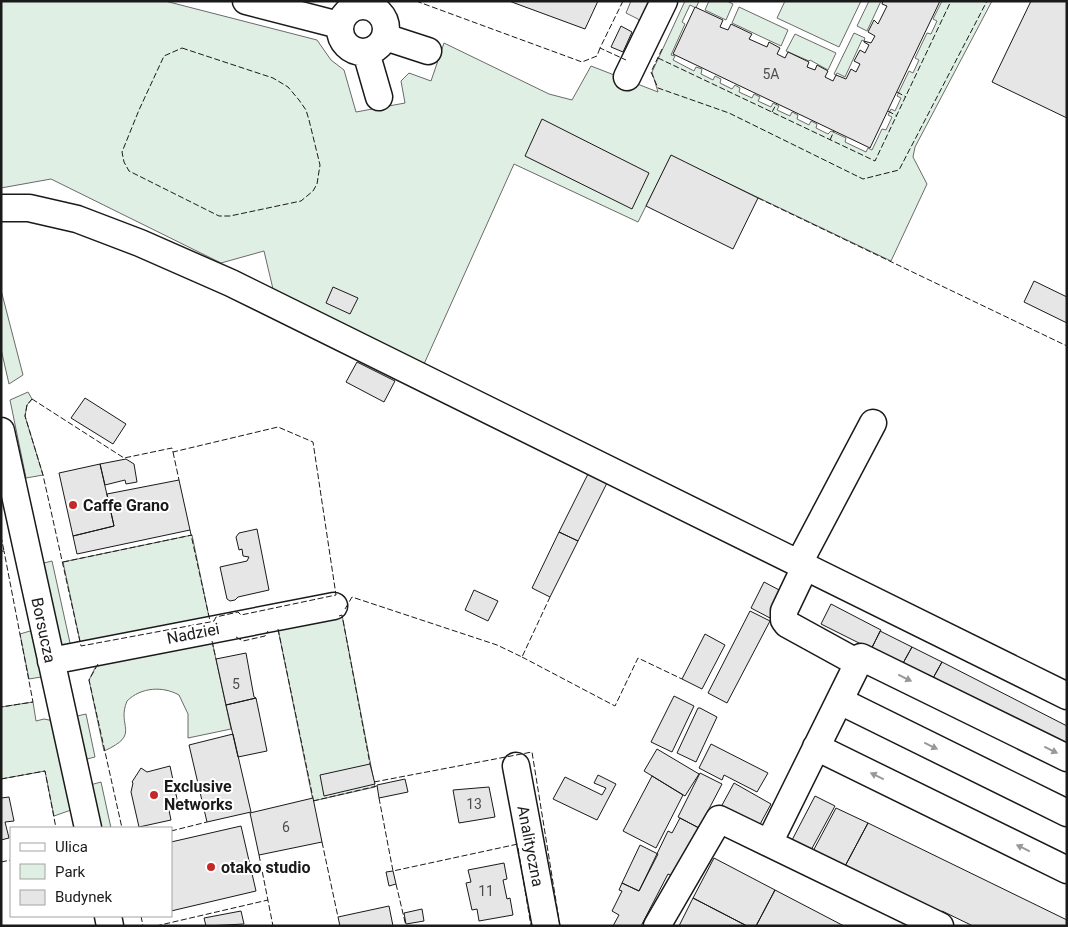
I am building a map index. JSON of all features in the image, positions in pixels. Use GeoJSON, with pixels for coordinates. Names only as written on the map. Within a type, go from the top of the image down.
{"type":"FeatureCollection","features":[{"type":"Feature","properties":{"kind":"street"},"geometry":{"type":"LineString","coordinates":[[246,1],[350,11],[363,5],[370,7],[382,16],[386,29],[375,44],[379,97]]}},
{"type":"Feature","properties":{"kind":"street"},"geometry":{"type":"LineString","coordinates":[[626,77],[664,1]]}},
{"type":"Feature","properties":{"kind":"street"},"geometry":{"type":"LineString","coordinates":[[350,11],[340,36],[346,45],[355,51],[375,44],[428,51]]}},
{"type":"Feature","properties":{"kind":"street"},"geometry":{"type":"LineString","coordinates":[[1,208],[29,208],[77,219],[140,243],[231,283],[1067,696]]}},
{"type":"Feature","properties":{"kind":"street"},"geometry":{"type":"LineString","coordinates":[[873,423],[802,565],[784,611],[784,620],[787,624],[860,660],[1067,758]]}},
{"type":"Feature","properties":{"kind":"street","name":"Borsucza"},"geometry":{"type":"LineString","coordinates":[[1,431],[88,827]]}},
{"type":"Feature","properties":{"kind":"street","name":"Nadziei"},"geometry":{"type":"LineString","coordinates":[[51,661],[334,606]]}},
{"type":"Feature","properties":{"kind":"street"},"geometry":{"type":"LineString","coordinates":[[769,843],[860,660]]}},
{"type":"Feature","properties":{"kind":"street"},"geometry":{"type":"LineString","coordinates":[[840,701],[1067,813]]}},
{"type":"Feature","properties":{"kind":"street"},"geometry":{"type":"LineString","coordinates":[[816,747],[1067,870]]}},
{"type":"Feature","properties":{"kind":"street","name":"Analityczna"},"geometry":{"type":"LineString","coordinates":[[516,766],[546,926]]}},
{"type":"Feature","properties":{"kind":"street"},"geometry":{"type":"LineString","coordinates":[[657,926],[719,819],[940,926]]}},
{"type":"Feature","properties":{"kind":"green space"},"geometry":{"type":"Polygon","coordinates":[[[1,1],[165,1],[317,40],[331,60],[344,70],[356,112],[405,103],[401,81],[409,73],[431,81],[444,43],[549,94],[572,100],[591,66],[658,92],[652,72],[685,1],[699,1],[696,8],[690,5],[682,22],[685,24],[671,55],[675,56],[673,60],[694,71],[696,67],[702,69],[701,74],[713,80],[715,76],[721,79],[720,83],[732,89],[735,85],[740,88],[739,92],[752,98],[754,94],[760,97],[758,101],[771,107],[773,103],[779,106],[777,110],[790,116],[792,112],[798,115],[797,119],[809,125],[811,121],[817,124],[816,128],[828,134],[831,131],[846,138],[845,142],[866,152],[868,148],[872,150],[882,129],[886,130],[892,117],[888,115],[891,109],[895,111],[901,98],[897,96],[909,71],[913,73],[919,60],[915,58],[927,33],[931,34],[937,21],[933,19],[942,1],[992,1],[915,147],[913,157],[927,184],[891,261],[671,156],[638,222],[514,164],[424,364],[273,289],[264,251],[221,263],[51,179],[1,188],[1,1]]]}},
{"type":"Feature","properties":{"kind":"green space"},"geometry":{"type":"Polygon","coordinates":[[[709,1],[727,1],[733,4],[726,20],[705,10],[709,1]]]}},
{"type":"Feature","properties":{"kind":"green space"},"geometry":{"type":"Polygon","coordinates":[[[785,1],[861,1],[839,47],[777,18],[785,1]]]}},
{"type":"Feature","properties":{"kind":"green space"},"geometry":{"type":"Polygon","coordinates":[[[869,1],[881,1],[867,31],[857,26],[869,1]]]}},
{"type":"Feature","properties":{"kind":"green space"},"geometry":{"type":"Polygon","coordinates":[[[739,7],[788,30],[781,46],[732,23],[739,7]]]}},
{"type":"Feature","properties":{"kind":"green space"},"geometry":{"type":"Polygon","coordinates":[[[854,33],[865,38],[864,41],[862,40],[845,77],[837,73],[836,75],[834,74],[854,33]]]}},
{"type":"Feature","properties":{"kind":"green space"},"geometry":{"type":"Polygon","coordinates":[[[795,34],[836,53],[828,70],[810,60],[786,51],[795,34]]]}},
{"type":"Feature","properties":{"kind":"green space"},"geometry":{"type":"Polygon","coordinates":[[[1,290],[23,375],[9,384],[1,349],[1,290]]]}},
{"type":"Feature","properties":{"kind":"green space"},"geometry":{"type":"Polygon","coordinates":[[[28,392],[32,399],[27,405],[25,416],[43,475],[26,478],[10,400],[28,392]]]}},
{"type":"Feature","properties":{"kind":"green space"},"geometry":{"type":"Polygon","coordinates":[[[192,535],[210,622],[81,646],[63,562],[192,535]]]}},
{"type":"Feature","properties":{"kind":"green space"},"geometry":{"type":"Polygon","coordinates":[[[52,561],[72,652],[60,652],[42,566],[44,563],[52,561]]]}},
{"type":"Feature","properties":{"kind":"green space"},"geometry":{"type":"Polygon","coordinates":[[[342,615],[375,787],[313,801],[278,629],[342,615]]]}},
{"type":"Feature","properties":{"kind":"green space"},"geometry":{"type":"Polygon","coordinates":[[[30,631],[34,632],[43,674],[41,677],[29,679],[20,634],[30,631]]]}},
{"type":"Feature","properties":{"kind":"green space"},"geometry":{"type":"Polygon","coordinates":[[[212,641],[231,729],[188,738],[188,714],[179,695],[166,690],[152,689],[139,693],[127,701],[124,710],[125,735],[122,740],[104,751],[89,680],[97,664],[212,641]]]}},
{"type":"Feature","properties":{"kind":"green space"},"geometry":{"type":"Polygon","coordinates":[[[33,702],[36,721],[44,719],[54,721],[71,810],[54,816],[45,771],[1,779],[1,707],[33,702]]]}},
{"type":"Feature","properties":{"kind":"green space"},"geometry":{"type":"Polygon","coordinates":[[[86,714],[95,757],[87,759],[84,757],[75,720],[77,716],[86,714]]]}},
{"type":"Feature","properties":{"kind":"green space"},"geometry":{"type":"Polygon","coordinates":[[[101,782],[111,827],[100,827],[90,785],[101,782]]]}},
{"type":"Feature","properties":{"kind":"shaded area"},"geometry":{"type":"Polygon","coordinates":[[[631,1],[652,1],[641,24],[638,19],[626,13],[631,1]]]}},
{"type":"Feature","properties":{"kind":"building"},"geometry":{"type":"Polygon","coordinates":[[[509,1],[598,1],[585,29],[509,1]]]}},
{"type":"Feature","properties":{"kind":"building"},"geometry":{"type":"Polygon","coordinates":[[[883,1],[940,1],[870,148],[673,54],[695,7],[723,20],[720,27],[728,30],[731,24],[752,34],[749,39],[767,47],[769,42],[780,48],[777,54],[785,58],[788,52],[809,62],[807,67],[815,70],[817,65],[828,71],[825,77],[833,81],[836,75],[846,79],[851,69],[856,72],[860,64],[854,61],[860,50],[865,53],[869,45],[864,41],[871,43],[875,36],[868,32],[874,20],[878,24],[887,6],[882,4],[883,1]]]}},
{"type":"Feature","properties":{"kind":"building"},"geometry":{"type":"Polygon","coordinates":[[[1031,1],[1067,1],[1067,118],[992,82],[1031,1]]]}},
{"type":"Feature","properties":{"kind":"building"},"geometry":{"type":"Polygon","coordinates":[[[621,26],[632,32],[623,52],[611,47],[621,26]]]}},
{"type":"Feature","properties":{"kind":"building"},"geometry":{"type":"Polygon","coordinates":[[[542,119],[649,173],[632,209],[525,156],[542,119]]]}},
{"type":"Feature","properties":{"kind":"building"},"geometry":{"type":"Polygon","coordinates":[[[671,155],[758,198],[733,249],[646,206],[671,155]]]}},
{"type":"Feature","properties":{"kind":"building"},"geometry":{"type":"Polygon","coordinates":[[[1034,281],[1067,297],[1067,323],[1024,302],[1034,281]]]}},
{"type":"Feature","properties":{"kind":"building"},"geometry":{"type":"Polygon","coordinates":[[[333,287],[358,298],[350,314],[326,303],[333,287]]]}},
{"type":"Feature","properties":{"kind":"building"},"geometry":{"type":"Polygon","coordinates":[[[357,362],[395,381],[384,402],[346,382],[357,362]]]}},
{"type":"Feature","properties":{"kind":"building"},"geometry":{"type":"Polygon","coordinates":[[[85,398],[126,424],[113,444],[71,418],[85,398]]]}},
{"type":"Feature","properties":{"kind":"building"},"geometry":{"type":"Polygon","coordinates":[[[126,459],[134,464],[137,482],[126,484],[125,480],[105,485],[100,464],[126,459]]]}},
{"type":"Feature","properties":{"kind":"building"},"geometry":{"type":"Polygon","coordinates":[[[100,464],[114,526],[73,536],[59,473],[100,464]]]}},
{"type":"Feature","properties":{"kind":"building"},"geometry":{"type":"Polygon","coordinates":[[[588,474],[607,483],[578,541],[559,532],[588,474]]]}},
{"type":"Feature","properties":{"kind":"building"},"geometry":{"type":"Polygon","coordinates":[[[179,480],[190,530],[77,554],[73,536],[114,526],[107,494],[179,480]]]}},
{"type":"Feature","properties":{"kind":"building"},"geometry":{"type":"Polygon","coordinates":[[[257,529],[269,590],[238,597],[230,601],[227,599],[220,567],[247,561],[249,557],[243,556],[242,549],[239,550],[236,537],[239,533],[257,529]]]}},
{"type":"Feature","properties":{"kind":"building"},"geometry":{"type":"Polygon","coordinates":[[[559,532],[578,541],[550,597],[532,588],[559,532]]]}},
{"type":"Feature","properties":{"kind":"building"},"geometry":{"type":"Polygon","coordinates":[[[764,582],[783,592],[770,618],[751,608],[764,582]]]}},
{"type":"Feature","properties":{"kind":"building"},"geometry":{"type":"Polygon","coordinates":[[[474,590],[498,601],[488,621],[465,610],[474,590]]]}},
{"type":"Feature","properties":{"kind":"building"},"geometry":{"type":"Polygon","coordinates":[[[831,604],[881,630],[871,649],[821,624],[831,604]]]}},
{"type":"Feature","properties":{"kind":"building"},"geometry":{"type":"Polygon","coordinates":[[[750,611],[770,621],[727,703],[708,693],[750,611]]]}},
{"type":"Feature","properties":{"kind":"building"},"geometry":{"type":"Polygon","coordinates":[[[880,631],[912,647],[902,665],[871,650],[880,631]]]}},
{"type":"Feature","properties":{"kind":"building"},"geometry":{"type":"Polygon","coordinates":[[[705,634],[725,645],[702,689],[682,679],[705,634]]]}},
{"type":"Feature","properties":{"kind":"building"},"geometry":{"type":"Polygon","coordinates":[[[912,647],[942,662],[932,680],[902,665],[912,647]]]}},
{"type":"Feature","properties":{"kind":"building"},"geometry":{"type":"Polygon","coordinates":[[[246,653],[254,697],[256,698],[226,705],[216,659],[246,653]]]}},
{"type":"Feature","properties":{"kind":"building"},"geometry":{"type":"Polygon","coordinates":[[[942,662],[1067,726],[1067,750],[932,680],[942,662]]]}},
{"type":"Feature","properties":{"kind":"building"},"geometry":{"type":"Polygon","coordinates":[[[674,696],[694,706],[672,752],[651,742],[674,696]]]}},
{"type":"Feature","properties":{"kind":"building"},"geometry":{"type":"Polygon","coordinates":[[[256,698],[267,751],[238,757],[226,705],[256,698]]]}},
{"type":"Feature","properties":{"kind":"building"},"geometry":{"type":"Polygon","coordinates":[[[698,708],[717,717],[696,762],[677,753],[698,708]]]}},
{"type":"Feature","properties":{"kind":"building"},"geometry":{"type":"Polygon","coordinates":[[[233,734],[251,812],[207,822],[189,745],[233,734]]]}},
{"type":"Feature","properties":{"kind":"building"},"geometry":{"type":"Polygon","coordinates":[[[711,744],[768,773],[757,792],[724,775],[722,780],[699,768],[711,744]]]}},
{"type":"Feature","properties":{"kind":"building"},"geometry":{"type":"Polygon","coordinates":[[[657,749],[699,774],[685,796],[644,771],[657,749]]]}},
{"type":"Feature","properties":{"kind":"building"},"geometry":{"type":"Polygon","coordinates":[[[370,764],[375,784],[324,796],[320,775],[370,764]]]}},
{"type":"Feature","properties":{"kind":"building","name":"Exclusive Networks"},"geometry":{"type":"Polygon","coordinates":[[[170,766],[177,799],[167,801],[171,820],[139,827],[131,792],[132,782],[141,768],[147,772],[170,766]]]}},
{"type":"Feature","properties":{"kind":"building"},"geometry":{"type":"Polygon","coordinates":[[[700,773],[722,784],[699,828],[678,817],[700,773]]]}},
{"type":"Feature","properties":{"kind":"building"},"geometry":{"type":"Polygon","coordinates":[[[598,775],[616,784],[597,820],[553,799],[565,777],[602,795],[606,788],[594,783],[598,775]]]}},
{"type":"Feature","properties":{"kind":"building"},"geometry":{"type":"Polygon","coordinates":[[[652,776],[683,795],[656,848],[623,831],[652,776]]]}},
{"type":"Feature","properties":{"kind":"building"},"geometry":{"type":"Polygon","coordinates":[[[405,779],[408,792],[379,798],[377,785],[405,779]]]}},
{"type":"Feature","properties":{"kind":"building"},"geometry":{"type":"Polygon","coordinates":[[[734,783],[771,804],[758,828],[721,807],[734,783]]]}},
{"type":"Feature","properties":{"kind":"building"},"geometry":{"type":"Polygon","coordinates":[[[489,787],[495,817],[459,823],[453,790],[489,787]]]}},
{"type":"Feature","properties":{"kind":"building"},"geometry":{"type":"Polygon","coordinates":[[[815,796],[835,806],[810,852],[791,842],[815,796]]]}},
{"type":"Feature","properties":{"kind":"building"},"geometry":{"type":"Polygon","coordinates":[[[9,797],[14,821],[5,822],[9,838],[1,840],[1,798],[9,797]]]}},
{"type":"Feature","properties":{"kind":"building"},"geometry":{"type":"Polygon","coordinates":[[[313,798],[322,842],[259,855],[250,813],[313,798]]]}},
{"type":"Feature","properties":{"kind":"building"},"geometry":{"type":"Polygon","coordinates":[[[836,808],[868,823],[843,870],[812,853],[836,808]]]}},
{"type":"Feature","properties":{"kind":"building"},"geometry":{"type":"Polygon","coordinates":[[[680,818],[699,828],[675,877],[668,874],[641,926],[613,926],[619,915],[612,911],[622,891],[619,890],[622,883],[639,891],[668,831],[672,833],[680,818]]]}},
{"type":"Feature","properties":{"kind":"building"},"geometry":{"type":"Polygon","coordinates":[[[868,823],[1067,920],[1067,926],[973,926],[942,911],[940,914],[843,870],[868,823]]]}},
{"type":"Feature","properties":{"kind":"building","name":"otako studio"},"geometry":{"type":"Polygon","coordinates":[[[241,826],[256,891],[172,911],[172,842],[241,826]]]}},
{"type":"Feature","properties":{"kind":"building"},"geometry":{"type":"Polygon","coordinates":[[[640,845],[658,854],[639,891],[622,883],[640,845]]]}},
{"type":"Feature","properties":{"kind":"building"},"geometry":{"type":"Polygon","coordinates":[[[714,858],[775,890],[756,926],[747,926],[693,898],[714,858]]]}},
{"type":"Feature","properties":{"kind":"building"},"geometry":{"type":"Polygon","coordinates":[[[504,863],[507,879],[503,880],[507,899],[510,898],[513,915],[479,921],[477,909],[472,910],[466,883],[471,882],[468,870],[504,863]]]}},
{"type":"Feature","properties":{"kind":"building"},"geometry":{"type":"Polygon","coordinates":[[[393,871],[396,884],[389,886],[386,872],[393,871]]]}},
{"type":"Feature","properties":{"kind":"building"},"geometry":{"type":"Polygon","coordinates":[[[775,890],[844,926],[756,926],[775,890]]]}},
{"type":"Feature","properties":{"kind":"building"},"geometry":{"type":"Polygon","coordinates":[[[693,898],[747,926],[679,926],[693,898]]]}},
{"type":"Feature","properties":{"kind":"building"},"geometry":{"type":"Polygon","coordinates":[[[389,906],[393,926],[340,926],[338,917],[389,906]]]}},
{"type":"Feature","properties":{"kind":"building"},"geometry":{"type":"Polygon","coordinates":[[[422,909],[424,921],[406,924],[404,913],[422,909]]]}},
{"type":"Feature","properties":{"kind":"building"},"geometry":{"type":"Polygon","coordinates":[[[241,911],[244,924],[206,926],[204,918],[241,911]]]}},
{"type":"Feature","properties":{"kind":"fence"},"geometry":{"type":"LineString","coordinates":[[416,1],[582,62],[597,56],[600,48]]}},
{"type":"Feature","properties":{"kind":"fence"},"geometry":{"type":"LineString","coordinates":[[623,1],[600,48],[626,60]]}},
{"type":"Feature","properties":{"kind":"fence"},"geometry":{"type":"LineString","coordinates":[[658,58],[875,161],[951,1]]}},
{"type":"Feature","properties":{"kind":"fence"},"geometry":{"type":"LineString","coordinates":[[662,49],[651,72],[658,88],[729,113],[863,179],[899,170],[987,1]]}},
{"type":"Feature","properties":{"kind":"fence"},"geometry":{"type":"LineString","coordinates":[[182,48],[273,78],[288,87],[306,110],[320,165],[317,184],[313,191],[301,201],[230,216],[219,216],[129,171],[124,162],[122,152],[139,110],[164,56],[182,48]]}},
{"type":"Feature","properties":{"kind":"fence"},"geometry":{"type":"LineString","coordinates":[[897,92],[906,97]]}},
{"type":"Feature","properties":{"kind":"fence"},"geometry":{"type":"LineString","coordinates":[[772,112],[777,103]]}},
{"type":"Feature","properties":{"kind":"fence"},"geometry":{"type":"LineString","coordinates":[[888,111],[897,116]]}},
{"type":"Feature","properties":{"kind":"fence"},"geometry":{"type":"LineString","coordinates":[[830,140],[834,131]]}},
{"type":"Feature","properties":{"kind":"fence"},"geometry":{"type":"LineString","coordinates":[[758,198],[1067,346]]}},
{"type":"Feature","properties":{"kind":"fence"},"geometry":{"type":"LineString","coordinates":[[32,399],[124,458],[172,448],[173,452],[278,427],[313,442],[336,595],[241,615],[238,612],[216,617],[214,621],[210,622],[81,646],[43,475],[25,416],[27,405],[32,399]]}},
{"type":"Feature","properties":{"kind":"fence"},"geometry":{"type":"LineString","coordinates":[[173,452],[179,480]]}},
{"type":"Feature","properties":{"kind":"fence"},"geometry":{"type":"LineString","coordinates":[[190,530],[210,621]]}},
{"type":"Feature","properties":{"kind":"fence"},"geometry":{"type":"LineString","coordinates":[[63,562],[192,535]]}},
{"type":"Feature","properties":{"kind":"fence"},"geometry":{"type":"LineString","coordinates":[[1,536],[4,551]]}},
{"type":"Feature","properties":{"kind":"fence"},"geometry":{"type":"LineString","coordinates":[[1,551],[4,551],[33,702],[1,707]]}},
{"type":"Feature","properties":{"kind":"fence"},"geometry":{"type":"LineString","coordinates":[[345,609],[352,597],[497,645],[522,657],[550,597]]}},
{"type":"Feature","properties":{"kind":"fence"},"geometry":{"type":"LineString","coordinates":[[339,616],[342,615],[370,764]]}},
{"type":"Feature","properties":{"kind":"fence"},"geometry":{"type":"LineString","coordinates":[[278,629],[313,798]]}},
{"type":"Feature","properties":{"kind":"fence"},"geometry":{"type":"LineString","coordinates":[[236,637],[243,641],[265,636],[268,631]]}},
{"type":"Feature","properties":{"kind":"fence"},"geometry":{"type":"LineString","coordinates":[[212,641],[216,659]]}},
{"type":"Feature","properties":{"kind":"fence"},"geometry":{"type":"LineString","coordinates":[[522,657],[615,706],[638,658],[682,679]]}},
{"type":"Feature","properties":{"kind":"fence"},"geometry":{"type":"LineString","coordinates":[[98,664],[89,680],[122,827]]}},
{"type":"Feature","properties":{"kind":"fence"},"geometry":{"type":"LineString","coordinates":[[374,782],[532,752],[560,926]]}},
{"type":"Feature","properties":{"kind":"fence"},"geometry":{"type":"LineString","coordinates":[[1,779],[45,771],[56,827]]}},
{"type":"Feature","properties":{"kind":"fence"},"geometry":{"type":"LineString","coordinates":[[313,801],[377,786]]}},
{"type":"Feature","properties":{"kind":"fence"},"geometry":{"type":"LineString","coordinates":[[379,798],[393,871],[518,844]]}},
{"type":"Feature","properties":{"kind":"fence"},"geometry":{"type":"LineString","coordinates":[[172,831],[207,822]]}},
{"type":"Feature","properties":{"kind":"fence"},"geometry":{"type":"LineString","coordinates":[[322,842],[338,917]]}},
{"type":"Feature","properties":{"kind":"fence"},"geometry":{"type":"LineString","coordinates":[[518,848],[531,926]]}},
{"type":"Feature","properties":{"kind":"fence"},"geometry":{"type":"LineString","coordinates":[[259,855],[273,926]]}},
{"type":"Feature","properties":{"kind":"fence"},"geometry":{"type":"LineString","coordinates":[[1,862],[10,860]]}},
{"type":"Feature","properties":{"kind":"fence"},"geometry":{"type":"LineString","coordinates":[[396,884],[406,926]]}},
{"type":"Feature","properties":{"kind":"fence"},"geometry":{"type":"LineString","coordinates":[[156,926],[268,900]]}},
{"type":"Feature","properties":{"kind":"fence"},"geometry":{"type":"LineString","coordinates":[[141,917],[143,926]]}},
{"type":"Feature","properties":{"kind":"place","name":"Caffe Grano"},"geometry":{"type":"Point","coordinates":[73,505]}},
{"type":"Feature","properties":{"kind":"place","name":"Exclusive Networks"},"geometry":{"type":"Point","coordinates":[154,795]}},
{"type":"Feature","properties":{"kind":"place","name":"otako studio"},"geometry":{"type":"Point","coordinates":[211,867]}}]}
